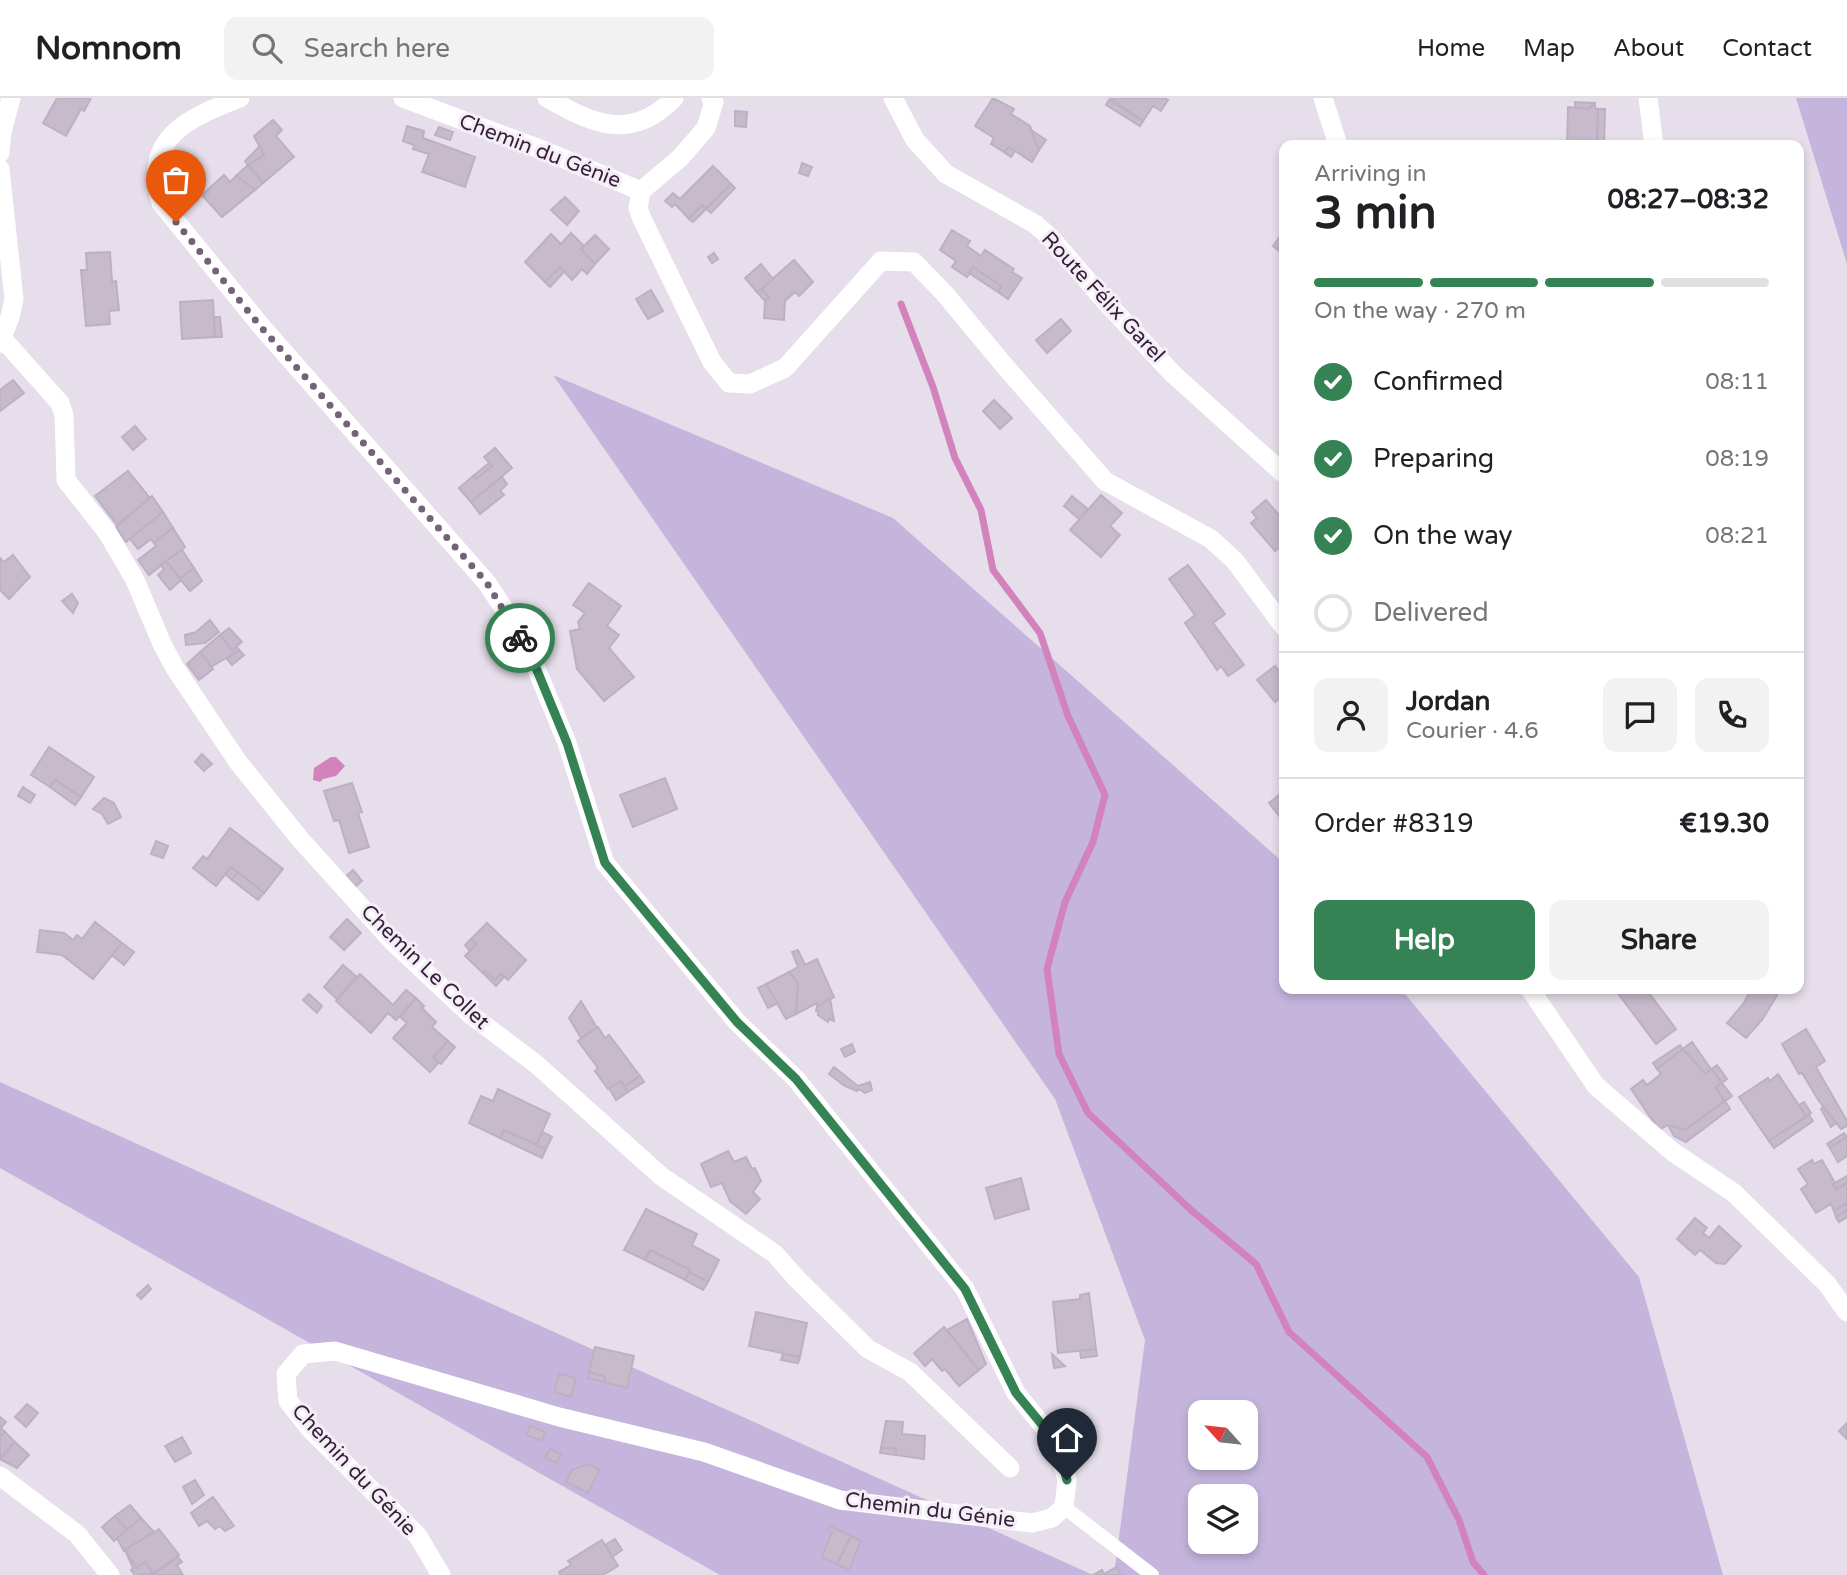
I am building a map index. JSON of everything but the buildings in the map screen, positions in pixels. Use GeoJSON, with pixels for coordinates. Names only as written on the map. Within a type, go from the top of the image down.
{"type":"FeatureCollection","features":[{"type":"Feature","properties":{"kind":"street"},"geometry":{"type":"LineString","coordinates":[[0,153],[2,132],[11,98]]}},
{"type":"Feature","properties":{"kind":"street"},"geometry":{"type":"LineString","coordinates":[[240,98],[196,115],[168,139],[159,157],[156,174],[156,189],[161,203],[261,327],[487,583],[510,618],[534,663],[567,743],[605,863],[737,1022],[796,1079],[965,1289],[1016,1393],[1057,1443],[1067,1480],[1064,1507]]}},
{"type":"Feature","properties":{"kind":"street","name":"Chemin du Génie"},"geometry":{"type":"LineString","coordinates":[[403,98],[545,150],[641,191],[680,158],[706,128],[714,102],[711,98]]}},
{"type":"Feature","properties":{"kind":"street"},"geometry":{"type":"LineString","coordinates":[[547,98],[592,121],[616,125],[639,122],[674,98]]}},
{"type":"Feature","properties":{"kind":"street","name":"Route Félix Garel"},"geometry":{"type":"LineString","coordinates":[[892,98],[915,140],[946,174],[1035,224],[1051,238],[1173,374],[1279,469]]}},
{"type":"Feature","properties":{"kind":"street"},"geometry":{"type":"LineString","coordinates":[[1323,98],[1336,140]]}},
{"type":"Feature","properties":{"kind":"street"},"geometry":{"type":"LineString","coordinates":[[1648,98],[1653,140]]}},
{"type":"Feature","properties":{"kind":"street"},"geometry":{"type":"LineString","coordinates":[[0,169],[14,299],[1,341]]}},
{"type":"Feature","properties":{"kind":"street"},"geometry":{"type":"LineString","coordinates":[[641,191],[638,208],[642,219],[712,362],[729,383],[750,384],[785,368],[881,261],[914,262],[945,294],[1105,481],[1211,539],[1235,561],[1279,619]]}},
{"type":"Feature","properties":{"kind":"street","name":"Chemin Le Collet"},"geometry":{"type":"LineString","coordinates":[[1,341],[60,403],[64,415],[66,480],[107,533],[135,580],[175,668],[238,762],[300,839],[392,941],[471,1015],[536,1064],[661,1176],[775,1254],[869,1349],[910,1373],[1010,1468]]}},
{"type":"Feature","properties":{"kind":"street"},"geometry":{"type":"LineString","coordinates":[[1533,994],[1596,1086],[1673,1152],[1734,1193],[1827,1284],[1847,1312]]}},
{"type":"Feature","properties":{"kind":"street","name":"Chemin du Génie"},"geometry":{"type":"LineString","coordinates":[[441,1575],[418,1536],[311,1430],[288,1401],[286,1374],[303,1354],[335,1351],[559,1417],[704,1452],[840,1500],[1032,1523],[1052,1518],[1064,1507]]}},
{"type":"Feature","properties":{"kind":"street"},"geometry":{"type":"LineString","coordinates":[[0,1476],[77,1534],[110,1575]]}},
{"type":"Feature","properties":{"kind":"lane"},"geometry":{"type":"LineString","coordinates":[[1064,1507],[1152,1575]]}},
{"type":"Feature","properties":{"kind":"shaded area"},"geometry":{"type":"Polygon","coordinates":[[[1796,98],[1847,98],[1847,264],[1796,98]]]}},
{"type":"Feature","properties":{"kind":"shaded area"},"geometry":{"type":"Polygon","coordinates":[[[553,375],[893,518],[1279,859],[1279,994],[1405,994],[1639,1277],[1723,1575],[1114,1575],[1145,1340],[1055,1099],[553,375]]]}},
{"type":"Feature","properties":{"kind":"shaded area"},"geometry":{"type":"Polygon","coordinates":[[[331,757],[336,757],[345,766],[336,776],[320,782],[313,780],[314,768],[331,757]]]}},
{"type":"Feature","properties":{"kind":"shaded area"},"geometry":{"type":"Polygon","coordinates":[[[0,1082],[1093,1575],[720,1575],[0,1168],[0,1082]]]}},
{"type":"Feature","properties":{"kind":"waterway"},"geometry":{"type":"LineString","coordinates":[[901,304],[933,387],[955,458],[981,510],[993,570],[1040,633],[1068,716],[1105,795],[1093,842],[1065,902],[1047,969],[1059,1054],[1088,1113],[1191,1210],[1256,1264],[1289,1332],[1427,1457],[1459,1520],[1473,1562],[1484,1575]]}},
{"type":"Feature","properties":{"kind":"way so far"},"geometry":{"type":"LineString","coordinates":[[176,222],[261,327],[487,583],[520,638]]}},
{"type":"Feature","properties":{"kind":"route"},"geometry":{"type":"LineString","coordinates":[[520,638],[534,663],[567,743],[605,863],[737,1022],[796,1079],[965,1289],[1016,1393],[1057,1443],[1067,1480]]}}]}
